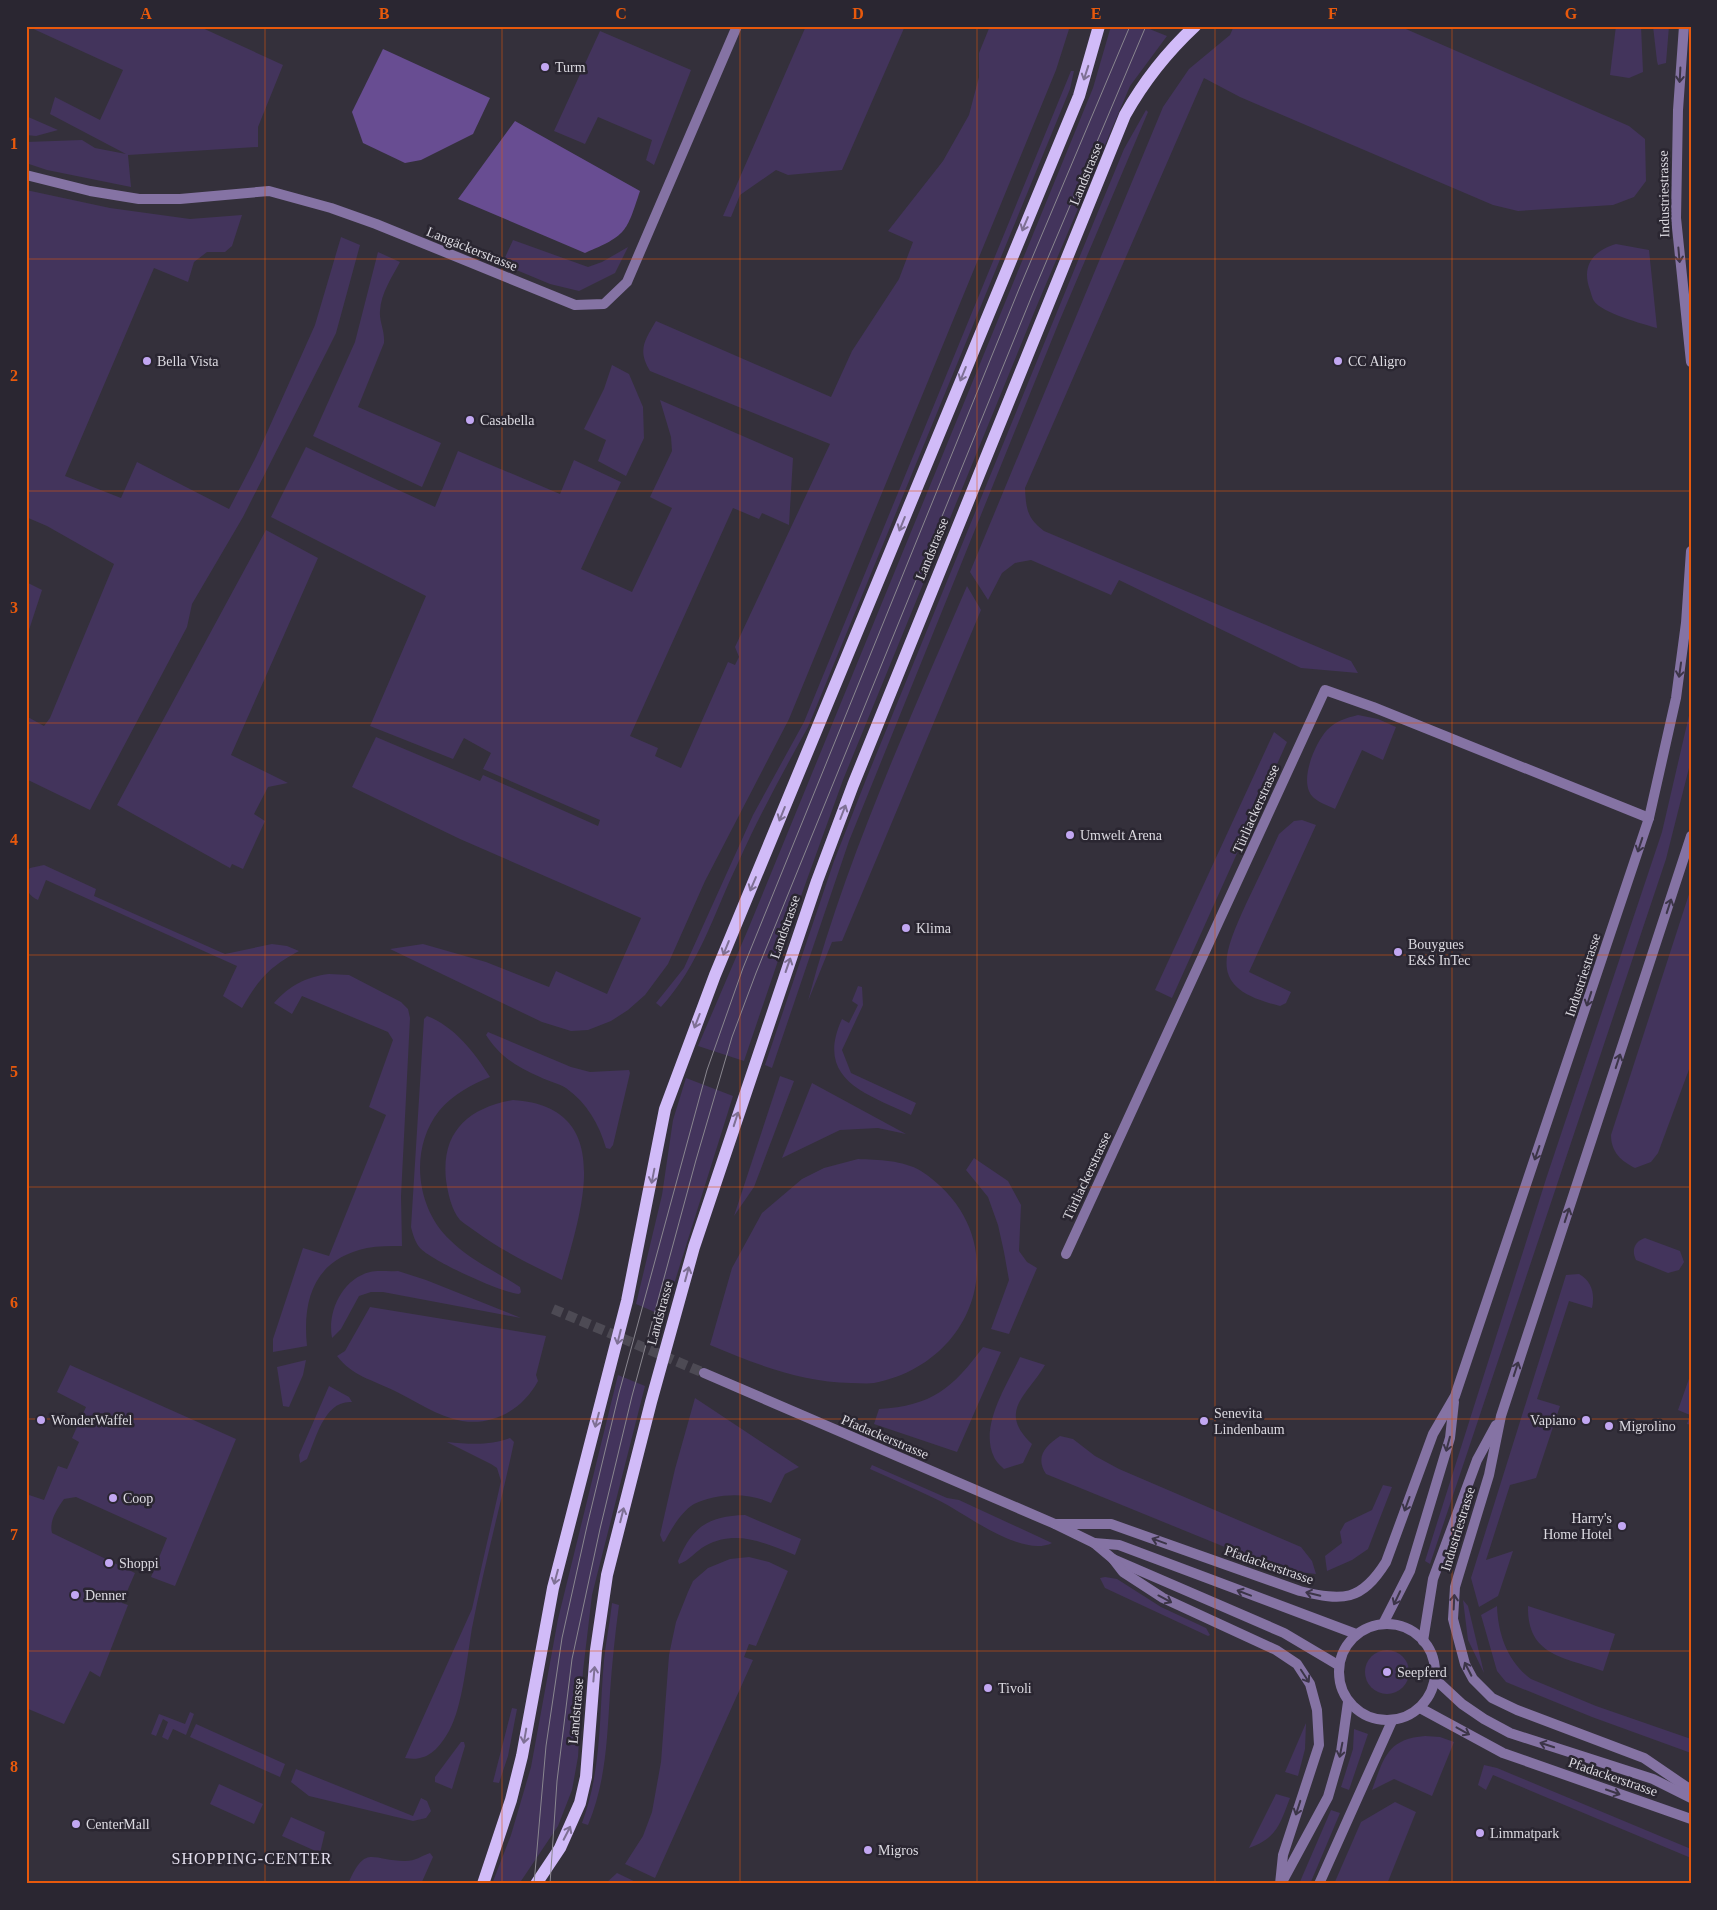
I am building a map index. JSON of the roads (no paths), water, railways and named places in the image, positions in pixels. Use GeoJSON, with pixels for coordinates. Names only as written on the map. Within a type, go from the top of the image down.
{"type":"FeatureCollection","features":[{"type":"Feature","properties":{"kind":"main road"},"geometry":{"type":"LineString","coordinates":[[483,1884],[511,1800],[554,1588],[627,1301],[665,1110],[681,1062],[722,957],[1079,96],[1099,26]]}},
{"type":"Feature","properties":{"kind":"main road","name":"Landstrasse"},"geometry":{"type":"LineString","coordinates":[[536,1884],[560,1848],[580,1804],[586,1777],[596,1650],[607,1575],[694,1247],[817,880],[853,785],[1125,115],[1140,88],[1156,67],[1195,26]]}},
{"type":"Feature","properties":{"kind":"street","name":"Langäckerstrasse"},"geometry":{"type":"LineString","coordinates":[[26,175],[139,199],[180,199],[269,191],[331,208],[358,218],[575,305],[604,304],[627,282],[737,26]]}},
{"type":"Feature","properties":{"kind":"street","name":"Industriestrasse"},"geometry":{"type":"LineString","coordinates":[[1684,26],[1678,110],[1676,218],[1691,362]]}},
{"type":"Feature","properties":{"kind":"street","name":"Industriestrasse"},"geometry":{"type":"LineString","coordinates":[[1360,1592],[1374,1581],[1386,1562],[1434,1434],[1455,1396],[1649,818],[1676,698],[1686,623],[1691,552]]}},
{"type":"Feature","properties":{"kind":"street","name":"Türliackerstrasse"},"geometry":{"type":"LineString","coordinates":[[1066,1254],[1325,690],[1373,707],[1649,818]]}},
{"type":"Feature","properties":{"kind":"street","name":"Industriestrasse"},"geometry":{"type":"LineString","coordinates":[[1460,1650],[1453,1619],[1455,1587],[1489,1475],[1501,1416],[1691,836]]}},
{"type":"Feature","properties":{"kind":"street","name":"Pfadackerstrasse"},"geometry":{"type":"LineString","coordinates":[[704,1373],[1055,1524],[1094,1543],[1113,1559],[1123,1572],[1163,1598],[1276,1650],[1297,1664],[1310,1684],[1317,1710],[1319,1745],[1283,1855],[1280,1884]]}},
{"type":"Feature","properties":{"kind":"street","name":"Industriestrasse"},"geometry":{"type":"LineString","coordinates":[[1382,1624],[1410,1571],[1450,1438],[1455,1396]]}},
{"type":"Feature","properties":{"kind":"street","name":"Industriestrasse"},"geometry":{"type":"LineString","coordinates":[[1423,1640],[1433,1579],[1477,1460],[1501,1416]]}},
{"type":"Feature","properties":{"kind":"street","name":"Pfadackerstrasse"},"geometry":{"type":"LineString","coordinates":[[1055,1524],[1111,1524],[1300,1591],[1321,1596],[1341,1597],[1360,1592]]}},
{"type":"Feature","properties":{"kind":"street","name":"Pfadackerstrasse"},"geometry":{"type":"LineString","coordinates":[[1094,1543],[1120,1545],[1356,1634]]}},
{"type":"Feature","properties":{"kind":"street","name":"Pfadackerstrasse"},"geometry":{"type":"LineString","coordinates":[[1113,1559],[1284,1633],[1338,1665]]}},
{"type":"Feature","properties":{"kind":"street"},"geometry":{"type":"LineString","coordinates":[[1382,1624],[1398,1625],[1412,1630],[1423,1640],[1435,1665],[1435,1679],[1430,1694],[1420,1708],[1407,1716],[1392,1721],[1376,1720],[1361,1713],[1348,1702],[1340,1685],[1338,1665],[1344,1648],[1356,1634],[1368,1627],[1382,1624]]}},
{"type":"Feature","properties":{"kind":"street","name":"Pfadackerstrasse"},"geometry":{"type":"LineString","coordinates":[[1460,1650],[1473,1679],[1492,1698],[1518,1710],[1644,1758],[1691,1790]]}},
{"type":"Feature","properties":{"kind":"street","name":"Pfadackerstrasse"},"geometry":{"type":"LineString","coordinates":[[1435,1679],[1462,1704],[1484,1720],[1510,1733],[1654,1779],[1691,1798]]}},
{"type":"Feature","properties":{"kind":"street"},"geometry":{"type":"LineString","coordinates":[[1280,1884],[1328,1796],[1341,1752],[1348,1702]]}},
{"type":"Feature","properties":{"kind":"street","name":"Pfadackerstrasse"},"geometry":{"type":"LineString","coordinates":[[1420,1708],[1503,1753],[1691,1819]]}},
{"type":"Feature","properties":{"kind":"street"},"geometry":{"type":"LineString","coordinates":[[1319,1884],[1392,1721]]}},
{"type":"Feature","properties":{"kind":"tunnel"},"geometry":{"type":"LineString","coordinates":[[553,1309],[704,1373]]}},
{"type":"Feature","properties":{"kind":"tram line"},"geometry":{"type":"LineString","coordinates":[[534,1884],[546,1746],[562,1638],[619,1393],[707,1070],[743,968],[1019,289],[1130,26]]}},
{"type":"Feature","properties":{"kind":"tram line"},"geometry":{"type":"LineString","coordinates":[[550,1884],[557,1781],[572,1659],[600,1529],[632,1396],[696,1160],[732,1037],[756,973],[1033,293],[1146,26]]}},
{"type":"Feature","properties":{"kind":"place","name":"Turm"},"geometry":{"type":"Point","coordinates":[545,67]}},
{"type":"Feature","properties":{"kind":"place","name":"Bella Vista"},"geometry":{"type":"Point","coordinates":[147,361]}},
{"type":"Feature","properties":{"kind":"place","name":"CC Aligro"},"geometry":{"type":"Point","coordinates":[1338,361]}},
{"type":"Feature","properties":{"kind":"place","name":"Casabella"},"geometry":{"type":"Point","coordinates":[470,420]}},
{"type":"Feature","properties":{"kind":"place","name":"Umwelt Arena"},"geometry":{"type":"Point","coordinates":[1070,835]}},
{"type":"Feature","properties":{"kind":"place","name":"Klima"},"geometry":{"type":"Point","coordinates":[906,928]}},
{"type":"Feature","properties":{"kind":"place","name":"Bouygues E&S InTec"},"geometry":{"type":"Point","coordinates":[1398,952]}},
{"type":"Feature","properties":{"kind":"place","name":"WonderWaffel"},"geometry":{"type":"Point","coordinates":[41,1420]}},
{"type":"Feature","properties":{"kind":"place","name":"Vapiano"},"geometry":{"type":"Point","coordinates":[1586,1420]}},
{"type":"Feature","properties":{"kind":"place","name":"Senevita Lindenbaum"},"geometry":{"type":"Point","coordinates":[1204,1421]}},
{"type":"Feature","properties":{"kind":"place","name":"Migrolino"},"geometry":{"type":"Point","coordinates":[1609,1426]}},
{"type":"Feature","properties":{"kind":"place","name":"Coop"},"geometry":{"type":"Point","coordinates":[113,1498]}},
{"type":"Feature","properties":{"kind":"place","name":"Harry's Home Hotel"},"geometry":{"type":"Point","coordinates":[1622,1526]}},
{"type":"Feature","properties":{"kind":"place","name":"Shoppi"},"geometry":{"type":"Point","coordinates":[109,1563]}},
{"type":"Feature","properties":{"kind":"place","name":"Denner"},"geometry":{"type":"Point","coordinates":[75,1595]}},
{"type":"Feature","properties":{"kind":"place","name":"Seepferd"},"geometry":{"type":"Point","coordinates":[1387,1672]}},
{"type":"Feature","properties":{"kind":"place","name":"Tivoli"},"geometry":{"type":"Point","coordinates":[988,1688]}},
{"type":"Feature","properties":{"kind":"place","name":"CenterMall"},"geometry":{"type":"Point","coordinates":[76,1824]}},
{"type":"Feature","properties":{"kind":"place","name":"Limmatpark"},"geometry":{"type":"Point","coordinates":[1480,1833]}},
{"type":"Feature","properties":{"kind":"place","name":"Migros"},"geometry":{"type":"Point","coordinates":[868,1850]}},
{"type":"Feature","properties":{"kind":"district","name":"SHOPPING-CENTER"},"geometry":{"type":"Point","coordinates":[252,1858]}}]}
